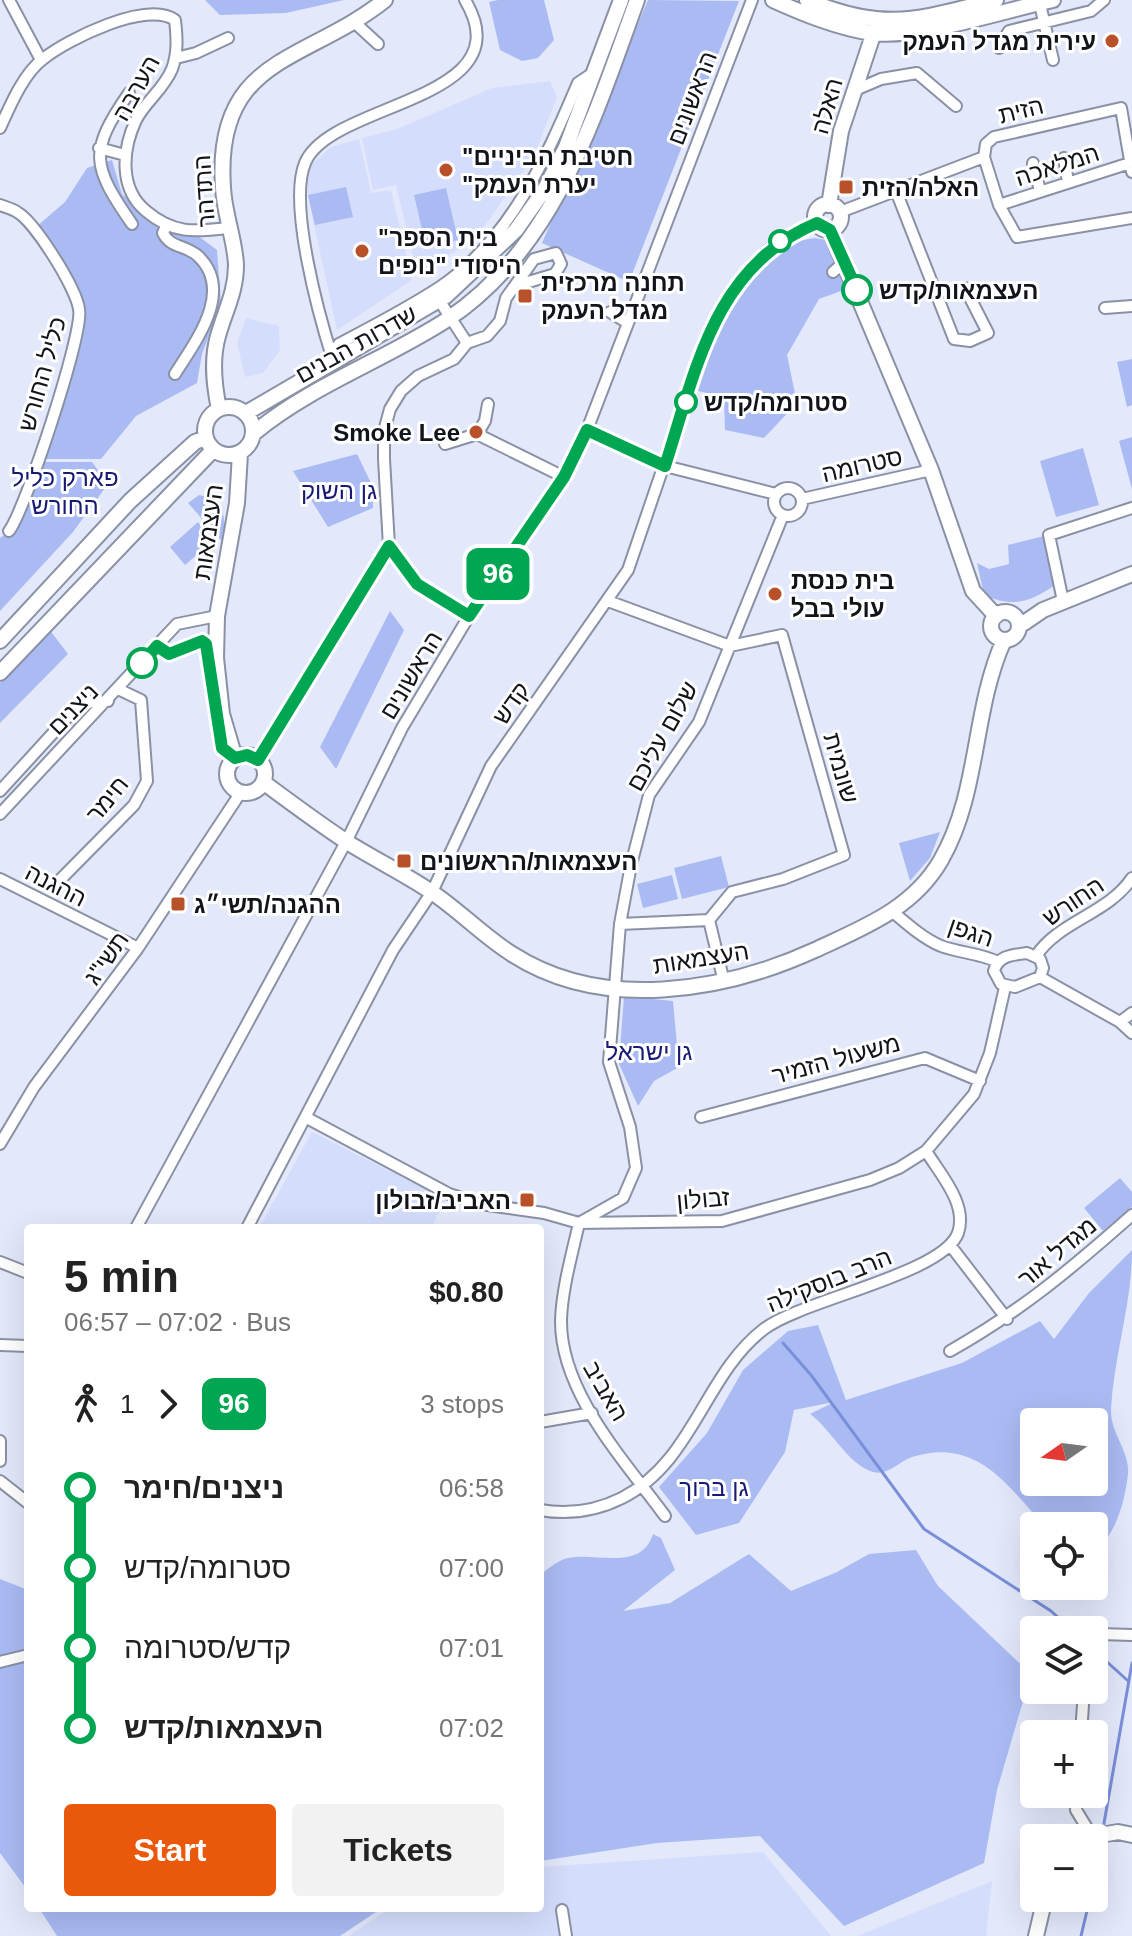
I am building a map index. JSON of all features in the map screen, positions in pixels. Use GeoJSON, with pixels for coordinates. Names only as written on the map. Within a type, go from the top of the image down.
{"type":"FeatureCollection","features":[{"type":"Feature","properties":{"kind":"street"},"geometry":{"type":"LineString","coordinates":[[9,0],[41,60]]}},
{"type":"Feature","properties":{"kind":"street","name":"התדהר"},"geometry":{"type":"LineString","coordinates":[[219,409],[214,371],[218,337],[232,302],[236,264],[223,187],[223,142],[234,110],[255,77],[281,59],[354,22],[385,0]]}},
{"type":"Feature","properties":{"kind":"street"},"geometry":{"type":"LineString","coordinates":[[332,357],[320,318],[298,195],[306,160],[318,144],[432,88],[468,63],[476,42],[476,26],[465,0]]}},
{"type":"Feature","properties":{"kind":"street","name":"שדרות הבנים"},"geometry":{"type":"LineString","coordinates":[[246,413],[332,357],[439,300],[499,248],[545,189],[595,72],[621,0]]}},
{"type":"Feature","properties":{"kind":"street","name":"שדרות הבנים"},"geometry":{"type":"LineString","coordinates":[[254,433],[280,411],[449,318],[532,235],[561,190],[584,145],[637,0]]}},
{"type":"Feature","properties":{"kind":"street","name":"הראשונים"},"geometry":{"type":"LineString","coordinates":[[138,1224],[346,842],[402,728],[469,616],[564,477],[587,430],[752,0]]}},
{"type":"Feature","properties":{"kind":"street"},"geometry":{"type":"LineString","coordinates":[[773,0],[807,15],[875,27],[936,26],[1044,1],[1044,21],[1053,60]]}},
{"type":"Feature","properties":{"kind":"street"},"geometry":{"type":"LineString","coordinates":[[807,0],[875,27],[996,0]]}},
{"type":"Feature","properties":{"kind":"street"},"geometry":{"type":"LineString","coordinates":[[999,48],[1009,31],[1091,11],[1104,0]]}},
{"type":"Feature","properties":{"kind":"street","name":"הערבה"},"geometry":{"type":"LineString","coordinates":[[0,128],[13,101],[41,60],[86,34],[153,12],[166,13],[175,20],[176,58],[161,90],[137,119],[125,155],[127,182],[136,202],[166,226],[163,233],[167,242],[196,254],[213,283],[212,309],[175,374]]}},
{"type":"Feature","properties":{"kind":"street"},"geometry":{"type":"LineString","coordinates":[[354,22],[378,44]]}},
{"type":"Feature","properties":{"kind":"street","name":"האלה"},"geometry":{"type":"LineString","coordinates":[[834,208],[831,174],[852,93],[875,27]]}},
{"type":"Feature","properties":{"kind":"street"},"geometry":{"type":"LineString","coordinates":[[176,58],[196,53],[228,38]]}},
{"type":"Feature","properties":{"kind":"street"},"geometry":{"type":"LineString","coordinates":[[332,357],[339,344],[442,285],[479,253],[531,184],[578,83],[595,72]]}},
{"type":"Feature","properties":{"kind":"street"},"geometry":{"type":"LineString","coordinates":[[852,93],[871,82],[917,73],[956,106]]}},
{"type":"Feature","properties":{"kind":"street"},"geometry":{"type":"LineString","coordinates":[[129,93],[106,126],[99,148],[101,170],[108,189],[132,224]]}},
{"type":"Feature","properties":{"kind":"street","name":"הזית"},"geometry":{"type":"LineString","coordinates":[[834,208],[896,191],[984,157],[986,144],[994,137],[1121,108],[1131,167]]}},
{"type":"Feature","properties":{"kind":"street"},"geometry":{"type":"LineString","coordinates":[[99,148],[125,155]]}},
{"type":"Feature","properties":{"kind":"street","name":"המלאכה"},"geometry":{"type":"LineString","coordinates":[[984,157],[999,205],[1068,182],[1131,167]]}},
{"type":"Feature","properties":{"kind":"street"},"geometry":{"type":"LineString","coordinates":[[1064,158],[1068,182]]}},
{"type":"Feature","properties":{"kind":"street"},"geometry":{"type":"LineString","coordinates":[[1033,163],[1040,191]]}},
{"type":"Feature","properties":{"kind":"street"},"geometry":{"type":"LineString","coordinates":[[896,191],[954,339],[970,341],[988,333],[965,288]]}},
{"type":"Feature","properties":{"kind":"street","name":"כליל החורש"},"geometry":{"type":"LineString","coordinates":[[0,205],[19,212],[62,267],[80,311],[44,440],[17,521],[9,531]]}},
{"type":"Feature","properties":{"kind":"street"},"geometry":{"type":"LineString","coordinates":[[999,205],[1017,237],[1132,218]]}},
{"type":"Feature","properties":{"kind":"street"},"geometry":{"type":"LineString","coordinates":[[823,227],[839,223],[834,208],[816,212],[823,227],[843,256],[931,470],[973,591],[996,616]]}},
{"type":"Feature","properties":{"kind":"street"},"geometry":{"type":"LineString","coordinates":[[166,226],[228,228]]}},
{"type":"Feature","properties":{"kind":"street","name":"קדש"},"geometry":{"type":"LineString","coordinates":[[249,1224],[393,950],[432,892],[491,766],[628,570],[711,327],[735,286],[782,239],[823,227]]}},
{"type":"Feature","properties":{"kind":"street"},"geometry":{"type":"LineString","coordinates":[[833,272],[841,265],[843,256]]}},
{"type":"Feature","properties":{"kind":"street"},"geometry":{"type":"LineString","coordinates":[[469,616],[417,584],[389,546],[384,431],[390,409],[401,391],[418,376],[454,359],[467,343],[487,336],[500,321],[506,298],[515,286]]}},
{"type":"Feature","properties":{"kind":"street"},"geometry":{"type":"LineString","coordinates":[[439,300],[467,343]]}},
{"type":"Feature","properties":{"kind":"street"},"geometry":{"type":"LineString","coordinates":[[1105,308],[1132,306]]}},
{"type":"Feature","properties":{"kind":"street"},"geometry":{"type":"LineString","coordinates":[[610,312],[628,323]]}},
{"type":"Feature","properties":{"kind":"street"},"geometry":{"type":"LineString","coordinates":[[445,444],[477,434],[485,421],[488,404]]}},
{"type":"Feature","properties":{"kind":"street"},"geometry":{"type":"LineString","coordinates":[[0,641],[130,501],[195,442],[209,444],[229,456],[240,454],[252,442],[254,433],[246,413],[230,406],[219,409],[206,421],[209,444],[0,673]]}},
{"type":"Feature","properties":{"kind":"street"},"geometry":{"type":"LineString","coordinates":[[587,430],[665,466],[776,494],[788,487],[797,491],[802,499],[797,513],[783,515],[774,506],[776,494]]}},
{"type":"Feature","properties":{"kind":"street"},"geometry":{"type":"LineString","coordinates":[[477,434],[564,477]]}},
{"type":"Feature","properties":{"kind":"street","name":"העצמאות"},"geometry":{"type":"LineString","coordinates":[[235,756],[222,714],[216,658],[217,616],[237,503],[240,454]]}},
{"type":"Feature","properties":{"kind":"street","name":"סטרומה"},"geometry":{"type":"LineString","coordinates":[[802,499],[931,470]]}},
{"type":"Feature","properties":{"kind":"street"},"geometry":{"type":"LineString","coordinates":[[1063,601],[1049,535],[1132,508]]}},
{"type":"Feature","properties":{"kind":"street","name":"שלום עליכם"},"geometry":{"type":"LineString","coordinates":[[579,1223],[623,1198],[636,1168],[630,1127],[609,1062],[620,924],[649,795],[699,722],[783,515]]}},
{"type":"Feature","properties":{"kind":"street"},"geometry":{"type":"LineString","coordinates":[[258,760],[389,546]]}},
{"type":"Feature","properties":{"kind":"street"},"geometry":{"type":"LineString","coordinates":[[996,616],[1009,612],[1024,623],[1063,601],[1132,574]]}},
{"type":"Feature","properties":{"kind":"street"},"geometry":{"type":"LineString","coordinates":[[608,601],[730,646]]}},
{"type":"Feature","properties":{"kind":"street","name":"ניצנים"},"geometry":{"type":"LineString","coordinates":[[0,814],[177,624],[217,616]]}},
{"type":"Feature","properties":{"kind":"street"},"geometry":{"type":"LineString","coordinates":[[996,616],[991,628],[996,637],[1004,640],[1018,632],[1019,621]]}},
{"type":"Feature","properties":{"kind":"street","name":"שונמית"},"geometry":{"type":"LineString","coordinates":[[709,920],[732,892],[783,879],[844,855],[782,635],[730,646]]}},
{"type":"Feature","properties":{"kind":"street","name":"העצמאות"},"geometry":{"type":"LineString","coordinates":[[263,782],[346,842],[432,892],[512,955],[550,974],[616,987],[675,989],[724,982],[782,964],[893,912],[923,885],[957,828],[989,673],[1004,640]]}},
{"type":"Feature","properties":{"kind":"street"},"geometry":{"type":"LineString","coordinates":[[157,646],[169,654],[202,641],[206,644],[222,748],[235,756],[247,755],[258,760],[264,770],[263,782],[254,791],[241,792],[231,786],[227,774],[235,756]]}},
{"type":"Feature","properties":{"kind":"street","name":"חימר"},"geometry":{"type":"LineString","coordinates":[[58,882],[134,805],[147,781],[141,700],[118,689]]}},
{"type":"Feature","properties":{"kind":"street"},"geometry":{"type":"LineString","coordinates":[[0,791],[75,709],[108,701]]}},
{"type":"Feature","properties":{"kind":"street","name":"תשי\"ג"},"geometry":{"type":"LineString","coordinates":[[0,1144],[34,1087],[138,948],[241,792]]}},
{"type":"Feature","properties":{"kind":"street","name":"החורש"},"geometry":{"type":"LineString","coordinates":[[1036,956],[1050,940],[1117,899],[1132,878]]}},
{"type":"Feature","properties":{"kind":"street","name":"ההגנה"},"geometry":{"type":"LineString","coordinates":[[0,879],[138,948]]}},
{"type":"Feature","properties":{"kind":"street","name":"הגפן"},"geometry":{"type":"LineString","coordinates":[[893,912],[941,946],[971,951],[998,962]]}},
{"type":"Feature","properties":{"kind":"street"},"geometry":{"type":"LineString","coordinates":[[620,924],[709,920],[724,982]]}},
{"type":"Feature","properties":{"kind":"street"},"geometry":{"type":"LineString","coordinates":[[1040,977],[1043,968],[1036,956],[1027,953],[1005,957],[998,962],[995,976],[1005,987],[1040,977],[1120,1022],[1132,1033]]}},
{"type":"Feature","properties":{"kind":"street","name":"זבולון"},"geometry":{"type":"LineString","coordinates":[[307,1118],[449,1194],[480,1204],[544,1213],[579,1223],[722,1221],[870,1180],[899,1168],[926,1151],[958,1117],[980,1081],[1005,987]]}},
{"type":"Feature","properties":{"kind":"street"},"geometry":{"type":"LineString","coordinates":[[1120,1022],[1132,1013]]}},
{"type":"Feature","properties":{"kind":"street","name":"משעול הזמיר"},"geometry":{"type":"LineString","coordinates":[[701,1117],[925,1058],[980,1081]]}},
{"type":"Feature","properties":{"kind":"street"},"geometry":{"type":"LineString","coordinates":[[926,1151],[955,1196],[959,1213],[958,1232],[950,1245]]}},
{"type":"Feature","properties":{"kind":"street","name":"מגדל אור"},"geometry":{"type":"LineString","coordinates":[[950,1351],[1007,1319],[1056,1282],[1132,1215]]}},
{"type":"Feature","properties":{"kind":"street","name":"האביב"},"geometry":{"type":"LineString","coordinates":[[579,1223],[561,1317],[562,1348],[572,1380],[592,1413],[665,1516]]}},
{"type":"Feature","properties":{"kind":"street","name":"מגדל אור"},"geometry":{"type":"LineString","coordinates":[[950,1245],[1007,1319]]}},
{"type":"Feature","properties":{"kind":"street","name":"הרב בוסקילה"},"geometry":{"type":"LineString","coordinates":[[644,1487],[691,1433],[738,1353],[768,1325],[793,1312],[904,1271],[935,1257],[950,1245]]}},
{"type":"Feature","properties":{"kind":"street"},"geometry":{"type":"LineString","coordinates":[[0,1262],[24,1271]]}},
{"type":"Feature","properties":{"kind":"street"},"geometry":{"type":"LineString","coordinates":[[2,1344],[24,1346]]}},
{"type":"Feature","properties":{"kind":"street"},"geometry":{"type":"LineString","coordinates":[[544,1421],[592,1413]]}},
{"type":"Feature","properties":{"kind":"street"},"geometry":{"type":"LineString","coordinates":[[0,1441],[0,1480],[24,1500]]}},
{"type":"Feature","properties":{"kind":"street"},"geometry":{"type":"LineString","coordinates":[[544,1511],[566,1514],[611,1503],[644,1487]]}},
{"type":"Feature","properties":{"kind":"street"},"geometry":{"type":"LineString","coordinates":[[1108,1634],[1132,1635]]}},
{"type":"Feature","properties":{"kind":"street"},"geometry":{"type":"LineString","coordinates":[[0,1662],[24,1656]]}},
{"type":"Feature","properties":{"kind":"street"},"geometry":{"type":"LineString","coordinates":[[1108,1834],[1132,1835]]}},
{"type":"Feature","properties":{"kind":"street"},"geometry":{"type":"LineString","coordinates":[[562,1910],[566,1936]]}},
{"type":"Feature","properties":{"kind":"street"},"geometry":{"type":"LineString","coordinates":[[1036,1936],[1042,1912]]}},
{"type":"Feature","properties":{"kind":"shaded area","name":"\"חטיבת הביניים \"יערת העמק"},"geometry":{"type":"Polygon","coordinates":[[[550,81],[557,97],[534,156],[486,224],[457,250],[418,276],[396,185],[373,190],[362,138],[397,129],[492,88],[550,81]]]}},
{"type":"Feature","properties":{"kind":"shaded area","name":"\"בית הספר היסודי \"נופים"},"geometry":{"type":"Polygon","coordinates":[[[359,139],[371,193],[391,190],[412,280],[337,330],[308,197],[307,168],[331,147],[359,139]]]}},
{"type":"Feature","properties":{"kind":"shaded area"},"geometry":{"type":"Polygon","coordinates":[[[246,318],[279,326],[280,350],[263,373],[245,377],[237,343],[246,318]]]}},
{"type":"Feature","properties":{"kind":"shaded area"},"geometry":{"type":"Polygon","coordinates":[[[312,1132],[446,1199],[433,1224],[261,1224],[312,1132]]]}},
{"type":"Feature","properties":{"kind":"shaded area"},"geometry":{"type":"Polygon","coordinates":[[[763,1852],[831,1936],[349,1936],[384,1912],[544,1912],[544,1867],[763,1852]]]}},
{"type":"Feature","properties":{"kind":"shaded area"},"geometry":{"type":"Polygon","coordinates":[[[992,1881],[986,1936],[857,1936],[992,1881]]]}},
{"type":"Feature","properties":{"kind":"green space"},"geometry":{"type":"Polygon","coordinates":[[[205,0],[344,0],[286,13],[220,15],[205,0]]]}},
{"type":"Feature","properties":{"kind":"green space"},"geometry":{"type":"Polygon","coordinates":[[[544,0],[554,40],[538,58],[522,61],[500,50],[489,2],[544,0]]]}},
{"type":"Feature","properties":{"kind":"green space"},"geometry":{"type":"Polygon","coordinates":[[[648,0],[739,1],[629,282],[542,243],[648,0]]]}},
{"type":"Feature","properties":{"kind":"green space"},"geometry":{"type":"Polygon","coordinates":[[[112,160],[122,194],[151,220],[197,235],[217,250],[221,304],[202,354],[197,383],[136,416],[101,459],[42,459],[71,379],[84,315],[74,279],[36,227],[65,202],[87,168],[112,160]]]}},
{"type":"Feature","properties":{"kind":"green space"},"geometry":{"type":"Polygon","coordinates":[[[346,187],[353,217],[315,225],[308,195],[346,187]]]}},
{"type":"Feature","properties":{"kind":"green space"},"geometry":{"type":"Polygon","coordinates":[[[446,188],[458,240],[426,247],[414,195],[446,188]]]}},
{"type":"Feature","properties":{"kind":"green space"},"geometry":{"type":"Polygon","coordinates":[[[815,238],[832,241],[852,287],[819,299],[787,355],[797,403],[764,438],[725,430],[724,397],[698,391],[725,320],[737,296],[769,257],[790,245],[815,238]]]}},
{"type":"Feature","properties":{"kind":"green space"},"geometry":{"type":"Polygon","coordinates":[[[1132,359],[1132,405],[1127,407],[1117,362],[1132,359]]]}},
{"type":"Feature","properties":{"kind":"green space"},"geometry":{"type":"Polygon","coordinates":[[[1132,437],[1132,489],[1119,441],[1132,437]]]}},
{"type":"Feature","properties":{"kind":"green space"},"geometry":{"type":"Polygon","coordinates":[[[1083,448],[1099,505],[1056,517],[1040,461],[1083,448]]]}},
{"type":"Feature","properties":{"kind":"green space","name":"גן השוק"},"geometry":{"type":"Polygon","coordinates":[[[357,454],[373,487],[373,508],[328,527],[293,471],[357,454]]]}},
{"type":"Feature","properties":{"kind":"green space","name":"פארק כליל החורש"},"geometry":{"type":"Polygon","coordinates":[[[45,462],[92,462],[103,477],[105,488],[73,532],[0,611],[0,538],[23,514],[45,462]]]}},
{"type":"Feature","properties":{"kind":"green space"},"geometry":{"type":"Polygon","coordinates":[[[199,495],[216,499],[222,506],[226,534],[221,540],[188,503],[199,495]]]}},
{"type":"Feature","properties":{"kind":"green space"},"geometry":{"type":"Polygon","coordinates":[[[198,522],[213,541],[185,565],[170,547],[198,522]]]}},
{"type":"Feature","properties":{"kind":"green space"},"geometry":{"type":"Polygon","coordinates":[[[1044,536],[1055,585],[1038,596],[1021,601],[1004,601],[984,595],[977,563],[989,569],[1009,564],[1008,545],[1044,536]]]}},
{"type":"Feature","properties":{"kind":"green space"},"geometry":{"type":"Polygon","coordinates":[[[390,611],[404,630],[336,769],[320,747],[390,611]]]}},
{"type":"Feature","properties":{"kind":"green space"},"geometry":{"type":"Polygon","coordinates":[[[49,629],[68,654],[0,723],[0,683],[49,629]]]}},
{"type":"Feature","properties":{"kind":"green space"},"geometry":{"type":"Polygon","coordinates":[[[940,832],[930,858],[910,881],[899,843],[940,832]]]}},
{"type":"Feature","properties":{"kind":"green space"},"geometry":{"type":"Polygon","coordinates":[[[721,856],[729,887],[682,899],[674,868],[721,856]]]}},
{"type":"Feature","properties":{"kind":"green space"},"geometry":{"type":"Polygon","coordinates":[[[672,875],[678,899],[643,908],[637,884],[672,875]]]}},
{"type":"Feature","properties":{"kind":"green space","name":"גן ישראל"},"geometry":{"type":"Polygon","coordinates":[[[624,996],[673,1001],[679,1067],[654,1081],[638,1106],[619,1064],[624,996]]]}},
{"type":"Feature","properties":{"kind":"green space"},"geometry":{"type":"Polygon","coordinates":[[[1120,1178],[1132,1192],[1132,1207],[1103,1231],[1084,1208],[1120,1178]]]}},
{"type":"Feature","properties":{"kind":"green space","name":"גן ברוך"},"geometry":{"type":"Polygon","coordinates":[[[1132,1250],[1111,1409],[1128,1474],[1122,1506],[1108,1536],[1108,1512],[1032,1512],[988,1468],[954,1453],[935,1452],[912,1457],[878,1473],[864,1468],[810,1414],[834,1402],[794,1410],[785,1452],[739,1523],[696,1535],[659,1487],[707,1433],[743,1370],[788,1331],[818,1325],[846,1400],[962,1363],[1040,1321],[1054,1339],[1089,1293],[1132,1250]]]}},
{"type":"Feature","properties":{"kind":"green space"},"geometry":{"type":"Polygon","coordinates":[[[653,1534],[661,1538],[675,1570],[623,1611],[670,1603],[749,1554],[791,1591],[837,1572],[869,1554],[916,1550],[938,1586],[1020,1664],[1022,1704],[997,1790],[984,1863],[844,1926],[760,1836],[657,1843],[544,1860],[544,1572],[568,1558],[617,1558],[639,1553],[653,1534]]]}},
{"type":"Feature","properties":{"kind":"green space"},"geometry":{"type":"Polygon","coordinates":[[[0,1579],[24,1588],[24,1886],[0,1853],[0,1579]]]}},
{"type":"Feature","properties":{"kind":"green space"},"geometry":{"type":"Polygon","coordinates":[[[42,1912],[376,1912],[340,1936],[57,1936],[42,1912]]]}},
{"type":"Feature","properties":{"kind":"waterway"},"geometry":{"type":"LineString","coordinates":[[783,1343],[811,1375],[924,1529],[1057,1616]]}},
{"type":"Feature","properties":{"kind":"waterway"},"geometry":{"type":"LineString","coordinates":[[1108,1663],[1127,1680]]}},
{"type":"Feature","properties":{"kind":"waterway"},"geometry":{"type":"LineString","coordinates":[[1104,1824],[1132,1663]]}},
{"type":"Feature","properties":{"kind":"waterway"},"geometry":{"type":"LineString","coordinates":[[1081,1936],[1087,1912]]}},
{"type":"Feature","properties":{"kind":"bus line","name":"96"},"geometry":{"type":"LineString","coordinates":[[142,663],[157,646],[169,654],[202,641],[206,644],[222,748],[235,758],[247,755],[258,760],[389,546],[417,584],[469,616],[564,477],[587,430],[665,466],[711,327],[735,286],[767,251],[782,239],[817,223],[822,229],[830,230],[835,238],[857,290]]}},
{"type":"Feature","properties":{"kind":"place","name":"עירית מגדל העמק"},"geometry":{"type":"Point","coordinates":[1112,41]}},
{"type":"Feature","properties":{"kind":"place","name":"\"חטיבת הביניים \"יערת העמק"},"geometry":{"type":"Point","coordinates":[446,170]}},
{"type":"Feature","properties":{"kind":"place","name":"האלה/הזית"},"geometry":{"type":"Point","coordinates":[846,187]}},
{"type":"Feature","properties":{"kind":"place","name":"\"בית הספר היסודי \"נופים"},"geometry":{"type":"Point","coordinates":[362,251]}},
{"type":"Feature","properties":{"kind":"place","name":"העצמאות/קדש"},"geometry":{"type":"Point","coordinates":[857,290]}},
{"type":"Feature","properties":{"kind":"place","name":"תחנה מרכזית מגדל העמק"},"geometry":{"type":"Point","coordinates":[525,296]}},
{"type":"Feature","properties":{"kind":"place","name":"סטרומה/קדש"},"geometry":{"type":"Point","coordinates":[686,402]}},
{"type":"Feature","properties":{"kind":"place","name":"Smoke Lee"},"geometry":{"type":"Point","coordinates":[476,432]}},
{"type":"Feature","properties":{"kind":"place","name":"בית כנסת עולי בבל"},"geometry":{"type":"Point","coordinates":[775,594]}},
{"type":"Feature","properties":{"kind":"place","name":"העצמאות/הראשונים"},"geometry":{"type":"Point","coordinates":[404,861]}},
{"type":"Feature","properties":{"kind":"place","name":"ההגנה/תשי״ג"},"geometry":{"type":"Point","coordinates":[178,904]}},
{"type":"Feature","properties":{"kind":"place","name":"האביב/זבולון"},"geometry":{"type":"Point","coordinates":[527,1200]}}]}
